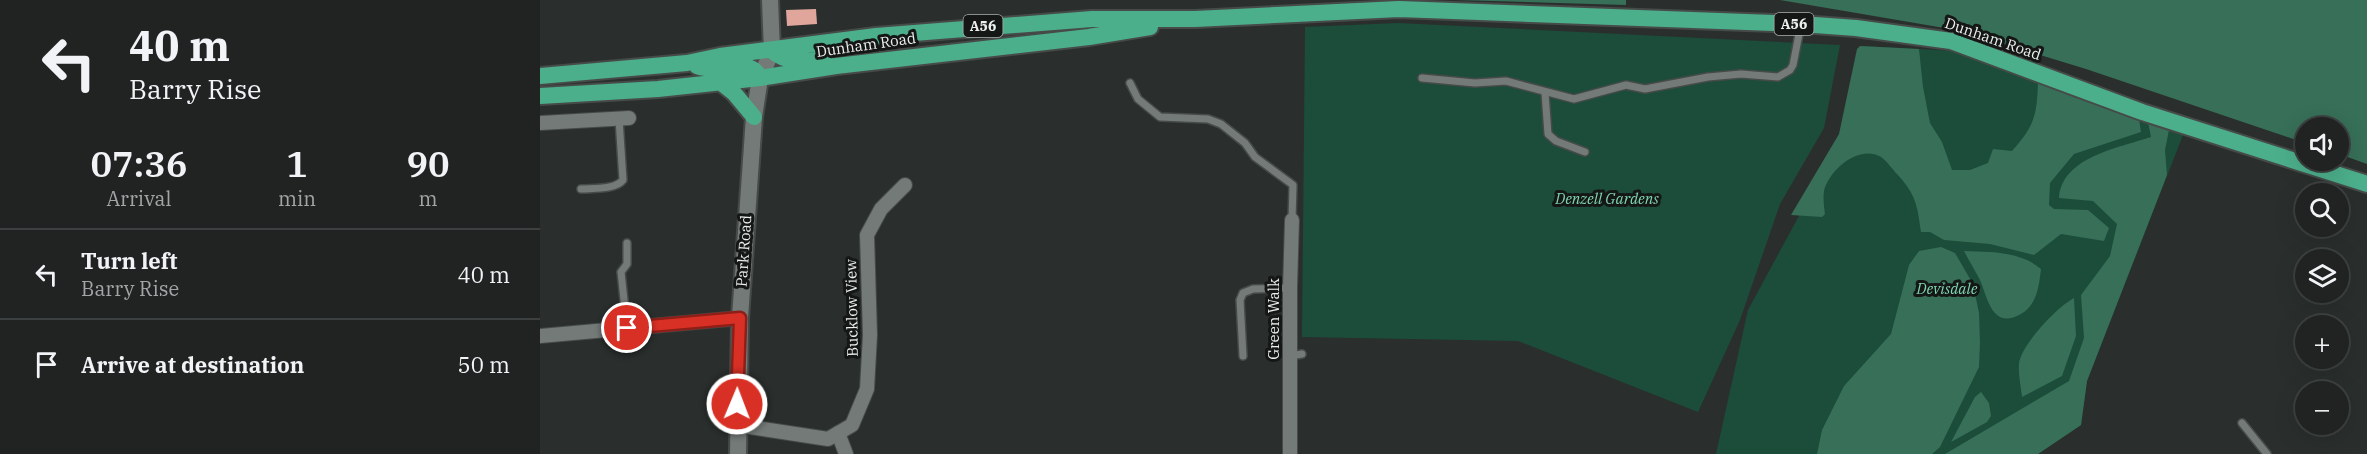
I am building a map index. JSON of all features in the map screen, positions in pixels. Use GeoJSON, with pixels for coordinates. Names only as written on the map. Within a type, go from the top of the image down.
{"type":"FeatureCollection","features":[{"type":"Feature","properties":{"kind":"highway","name":"Dunham Road"},"geometry":{"type":"LineString","coordinates":[[540,76],[687,63],[720,56],[876,36],[1092,19],[1196,19],[1399,9],[1801,24],[1890,32],[1952,41],[2142,112],[2367,184]]}},
{"type":"Feature","properties":{"kind":"highway","name":"Dunham Road"},"geometry":{"type":"LineString","coordinates":[[540,96],[658,89],[760,78],[836,66],[1089,38],[1196,19]]}},
{"type":"Feature","properties":{"kind":"highway"},"geometry":{"type":"LineString","coordinates":[[772,51],[783,59],[825,59],[836,66]]}},
{"type":"Feature","properties":{"kind":"highway"},"geometry":{"type":"LineString","coordinates":[[687,63],[706,70],[744,65],[755,69],[760,78]]}},
{"type":"Feature","properties":{"kind":"highway"},"geometry":{"type":"LineString","coordinates":[[719,81],[734,93],[754,117]]}},
{"type":"Feature","properties":{"kind":"main road"},"geometry":{"type":"LineString","coordinates":[[770,0],[772,51]]}},
{"type":"Feature","properties":{"kind":"main road","name":"Park Road"},"geometry":{"type":"LineString","coordinates":[[738,454],[740,318],[754,117],[760,78],[772,51]]}},
{"type":"Feature","properties":{"kind":"street"},"geometry":{"type":"LineString","coordinates":[[540,123],[624,118]]}},
{"type":"Feature","properties":{"kind":"street","name":"Bucklow View"},"geometry":{"type":"LineString","coordinates":[[838,433],[852,425],[867,389],[870,335],[867,235],[881,209],[905,184]]}},
{"type":"Feature","properties":{"kind":"street","name":"Green Walk"},"geometry":{"type":"LineString","coordinates":[[1290,454],[1296,355],[1290,288],[1292,220]]}},
{"type":"Feature","properties":{"kind":"street"},"geometry":{"type":"LineString","coordinates":[[540,336],[740,318]]}},
{"type":"Feature","properties":{"kind":"street"},"geometry":{"type":"LineString","coordinates":[[737,425],[828,439],[838,433],[846,454]]}},
{"type":"Feature","properties":{"kind":"lane"},"geometry":{"type":"LineString","coordinates":[[1422,78],[1475,83],[1506,81],[1574,99],[1626,85],[1645,89],[1708,77],[1741,74],[1778,76],[1790,70],[1793,65],[1801,24]]}},
{"type":"Feature","properties":{"kind":"lane","name":"Green Walk"},"geometry":{"type":"LineString","coordinates":[[1130,83],[1138,99],[1160,117],[1208,119],[1221,124],[1245,143],[1261,162],[1293,185],[1292,220]]}},
{"type":"Feature","properties":{"kind":"lane"},"geometry":{"type":"LineString","coordinates":[[1545,93],[1548,134],[1556,141],[1586,152]]}},
{"type":"Feature","properties":{"kind":"lane"},"geometry":{"type":"LineString","coordinates":[[581,189],[608,187],[620,184],[623,180],[624,118]]}},
{"type":"Feature","properties":{"kind":"lane"},"geometry":{"type":"LineString","coordinates":[[627,243],[627,264],[621,272],[627,328]]}},
{"type":"Feature","properties":{"kind":"lane"},"geometry":{"type":"LineString","coordinates":[[1243,356],[1240,300],[1243,293],[1253,289],[1290,288]]}},
{"type":"Feature","properties":{"kind":"lane"},"geometry":{"type":"LineString","coordinates":[[2242,423],[2267,454]]}},
{"type":"Feature","properties":{"kind":"green space"},"geometry":{"type":"Polygon","coordinates":[[[1456,0],[1626,0],[1626,5],[1456,0]]]}},
{"type":"Feature","properties":{"kind":"green space"},"geometry":{"type":"Polygon","coordinates":[[[1780,0],[2367,0],[2367,164],[2349,158],[2349,117],[2295,117],[2295,140],[2086,69],[1962,31],[1780,0]]]}},
{"type":"Feature","properties":{"kind":"green space","name":"Denzell Gardens"},"geometry":{"type":"Polygon","coordinates":[[[1398,23],[1840,45],[1824,128],[1780,204],[1740,320],[1698,412],[1518,341],[1302,337],[1305,27],[1398,23]]]}},
{"type":"Feature","properties":{"kind":"green space"},"geometry":{"type":"Polygon","coordinates":[[[1860,46],[1919,49],[1930,123],[1942,142],[1952,170],[1970,170],[1988,163],[1993,149],[2012,151],[2026,134],[2033,119],[2037,103],[2038,81],[2139,119],[2141,132],[2074,154],[2050,183],[2049,205],[2054,209],[2088,210],[2109,228],[2104,241],[2061,234],[2034,255],[1990,244],[1944,240],[1930,232],[1921,232],[1917,207],[1912,194],[1881,157],[1872,154],[1864,154],[1846,161],[1832,175],[1824,191],[1825,214],[1822,217],[1791,215],[1839,134],[1857,49],[1860,46]]]}},
{"type":"Feature","properties":{"kind":"green space","name":"Devisdale"},"geometry":{"type":"Polygon","coordinates":[[[1862,46],[1955,51],[2183,135],[2087,381],[2081,425],[2038,454],[1716,454],[1748,310],[1800,214],[1846,137],[1862,46]]]}},
{"type":"Feature","properties":{"kind":"green space"},"geometry":{"type":"Polygon","coordinates":[[[2148,122],[2169,130],[2165,150],[2167,175],[2087,381],[2081,425],[2038,454],[1945,454],[2069,381],[2084,338],[2081,295],[2110,256],[2117,224],[2093,201],[2059,198],[2062,184],[2070,173],[2094,156],[2151,137],[2148,122]]]}},
{"type":"Feature","properties":{"kind":"green space"},"geometry":{"type":"Polygon","coordinates":[[[1941,247],[1955,253],[1973,284],[1979,313],[1980,342],[1979,367],[1940,447],[1932,454],[1817,454],[1822,430],[1844,386],[1891,334],[1909,265],[1919,251],[1941,247]]]}},
{"type":"Feature","properties":{"kind":"green space"},"geometry":{"type":"Polygon","coordinates":[[[1964,251],[1995,252],[2015,256],[2041,269],[2038,288],[2031,306],[2011,318],[1997,315],[1964,251]]]}},
{"type":"Feature","properties":{"kind":"green space"},"geometry":{"type":"Polygon","coordinates":[[[2074,298],[2076,336],[2062,376],[2022,397],[2019,363],[2026,346],[2059,309],[2074,298]]]}},
{"type":"Feature","properties":{"kind":"green space"},"geometry":{"type":"Polygon","coordinates":[[[1981,392],[1989,403],[1991,416],[1987,422],[1951,442],[1975,397],[1981,392]]]}},
{"type":"Feature","properties":{"kind":"building"},"geometry":{"type":"Polygon","coordinates":[[[816,9],[817,24],[787,26],[786,10],[816,9]]]}},
{"type":"Feature","properties":{"kind":"route"},"geometry":{"type":"LineString","coordinates":[[627,328],[740,318],[737,404]]}}]}
